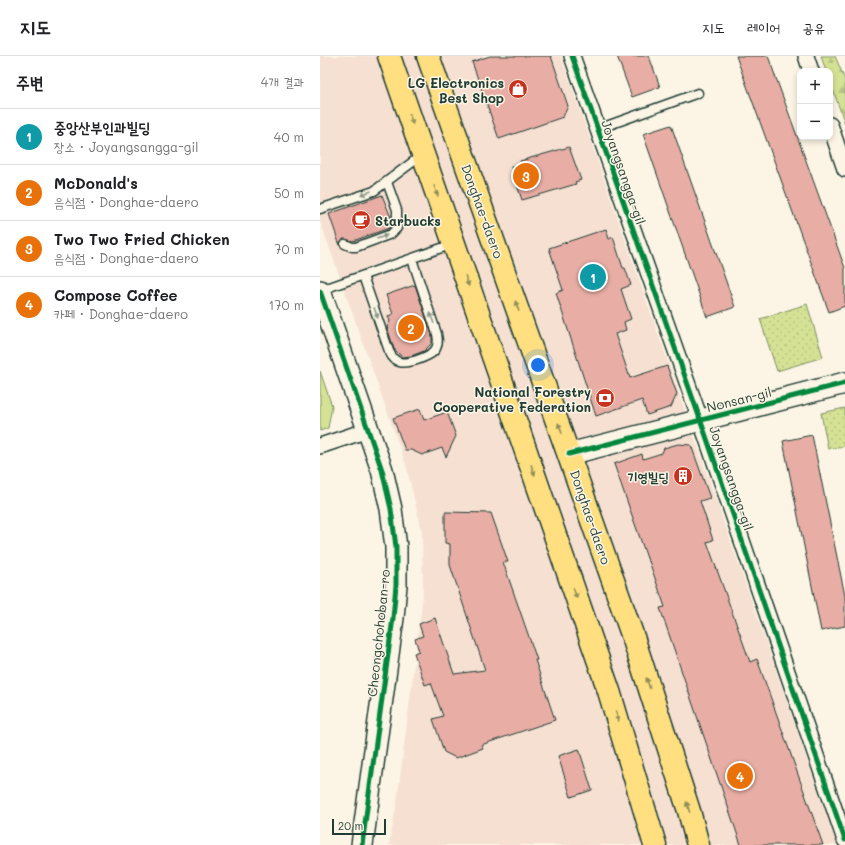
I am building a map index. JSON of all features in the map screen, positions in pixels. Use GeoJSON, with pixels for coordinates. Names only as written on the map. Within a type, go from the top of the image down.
{"type":"FeatureCollection","features":[{"type":"Feature","properties":{"kind":"main road"},"geometry":{"type":"LineString","coordinates":[[389,56],[609,691],[655,845]]}},
{"type":"Feature","properties":{"kind":"main road","name":"Donghae-daero"},"geometry":{"type":"LineString","coordinates":[[428,56],[634,640],[689,811],[698,845]]}},
{"type":"Feature","properties":{"kind":"street","name":"Joyangsangga-gil"},"geometry":{"type":"LineString","coordinates":[[572,56],[845,840]]}},
{"type":"Feature","properties":{"kind":"street"},"geometry":{"type":"LineString","coordinates":[[806,56],[810,68]]}},
{"type":"Feature","properties":{"kind":"street"},"geometry":{"type":"LineString","coordinates":[[833,134],[845,169]]}},
{"type":"Feature","properties":{"kind":"street","name":"Cheongchohoban-ro"},"geometry":{"type":"LineString","coordinates":[[320,290],[382,470],[392,509],[396,547],[396,585],[362,845]]}},
{"type":"Feature","properties":{"kind":"street","name":"Nonsan-gil"},"geometry":{"type":"LineString","coordinates":[[569,454],[845,383]]}},
{"type":"Feature","properties":{"kind":"street"},"geometry":{"type":"LineString","coordinates":[[320,446],[368,430]]}},
{"type":"Feature","properties":{"kind":"lane"},"geometry":{"type":"LineString","coordinates":[[598,129],[698,93]]}},
{"type":"Feature","properties":{"kind":"lane"},"geometry":{"type":"LineString","coordinates":[[320,209],[374,191],[423,154]]}},
{"type":"Feature","properties":{"kind":"lane"},"geometry":{"type":"LineString","coordinates":[[345,244],[356,247],[391,234],[397,228],[399,217],[398,210],[387,182]]}},
{"type":"Feature","properties":{"kind":"lane"},"geometry":{"type":"LineString","coordinates":[[335,212],[344,201]]}},
{"type":"Feature","properties":{"kind":"lane"},"geometry":{"type":"LineString","coordinates":[[320,290],[454,244]]}},
{"type":"Feature","properties":{"kind":"lane"},"geometry":{"type":"LineString","coordinates":[[363,276],[388,351],[393,358],[406,364],[431,355],[437,346],[438,334],[412,259]]}},
{"type":"Feature","properties":{"kind":"shaded area"},"geometry":{"type":"Polygon","coordinates":[[[320,56],[561,56],[837,845],[389,845],[397,802],[423,595],[422,531],[406,465],[320,221],[320,56]]]}},
{"type":"Feature","properties":{"kind":"green space"},"geometry":{"type":"Polygon","coordinates":[[[821,56],[835,56],[845,80],[845,124],[833,90],[833,68],[825,68],[821,56]]]}},
{"type":"Feature","properties":{"kind":"green space"},"geometry":{"type":"Polygon","coordinates":[[[807,304],[823,357],[777,371],[760,319],[807,304]]]}},
{"type":"Feature","properties":{"kind":"green space"},"geometry":{"type":"Polygon","coordinates":[[[320,371],[332,406],[328,428],[320,431],[320,371]]]}},
{"type":"Feature","properties":{"kind":"green space"},"geometry":{"type":"Polygon","coordinates":[[[845,408],[845,446],[828,449],[821,413],[845,408]]]}},
{"type":"Feature","properties":{"kind":"building"},"geometry":{"type":"Polygon","coordinates":[[[490,56],[551,56],[568,106],[563,117],[499,139],[472,62],[490,56]]]}},
{"type":"Feature","properties":{"kind":"building"},"geometry":{"type":"Polygon","coordinates":[[[617,56],[649,56],[660,87],[632,97],[617,56]]]}},
{"type":"Feature","properties":{"kind":"building"},"geometry":{"type":"Polygon","coordinates":[[[736,56],[768,56],[797,136],[797,140],[799,140],[845,268],[845,306],[829,312],[736,56]]]}},
{"type":"Feature","properties":{"kind":"building"},"geometry":{"type":"Polygon","coordinates":[[[671,125],[735,307],[707,317],[643,134],[671,125]]]}},
{"type":"Feature","properties":{"kind":"building"},"geometry":{"type":"Polygon","coordinates":[[[569,147],[581,180],[575,182],[576,184],[522,200],[511,167],[521,163],[520,161],[569,147]]]}},
{"type":"Feature","properties":{"kind":"building","name":"Starbucks"},"geometry":{"type":"Polygon","coordinates":[[[382,195],[392,220],[392,226],[353,241],[344,239],[340,242],[340,246],[329,214],[382,195]]]}},
{"type":"Feature","properties":{"kind":"building"},"geometry":{"type":"Polygon","coordinates":[[[606,229],[609,239],[613,237],[623,268],[625,268],[631,285],[621,289],[631,319],[624,322],[626,330],[615,334],[630,378],[667,366],[677,394],[671,407],[647,415],[642,400],[596,416],[556,293],[563,290],[549,248],[606,229]]]}},
{"type":"Feature","properties":{"kind":"building"},"geometry":{"type":"Polygon","coordinates":[[[415,285],[432,335],[432,343],[424,351],[411,356],[402,357],[394,349],[387,327],[390,321],[388,316],[393,314],[386,295],[415,285]]]}},
{"type":"Feature","properties":{"kind":"building"},"geometry":{"type":"Polygon","coordinates":[[[420,409],[424,420],[447,412],[456,436],[446,457],[442,448],[422,455],[411,450],[405,450],[393,418],[420,409]]]}},
{"type":"Feature","properties":{"kind":"building"},"geometry":{"type":"Polygon","coordinates":[[[812,435],[845,596],[845,626],[821,631],[783,441],[812,435]]]}},
{"type":"Feature","properties":{"kind":"building"},"geometry":{"type":"Polygon","coordinates":[[[678,444],[691,445],[710,498],[700,501],[713,540],[707,542],[750,662],[757,659],[823,845],[741,845],[660,608],[665,607],[614,464],[642,454],[643,459],[662,453],[664,448],[678,444]]]}},
{"type":"Feature","properties":{"kind":"building"},"geometry":{"type":"Polygon","coordinates":[[[445,512],[491,513],[508,562],[503,562],[537,660],[535,660],[555,720],[481,745],[483,748],[456,758],[444,752],[433,719],[443,716],[431,683],[425,685],[414,653],[419,651],[415,639],[423,636],[419,624],[435,618],[454,674],[485,670],[450,565],[450,544],[445,543],[445,512]]]}},
{"type":"Feature","properties":{"kind":"building"},"geometry":{"type":"Polygon","coordinates":[[[579,749],[592,790],[571,797],[558,756],[579,749]]]}},
{"type":"Feature","properties":{"kind":"cycle path"},"geometry":{"type":"LineString","coordinates":[[572,56],[706,436],[845,840]]}},
{"type":"Feature","properties":{"kind":"cycle path"},"geometry":{"type":"LineString","coordinates":[[320,291],[382,470],[391,509],[396,547],[396,585],[393,618],[362,845]]}},
{"type":"Feature","properties":{"kind":"cycle path"},"geometry":{"type":"LineString","coordinates":[[569,454],[845,383]]}},
{"type":"Feature","properties":{"kind":"place","name":"LG Electronics Best Shop"},"geometry":{"type":"Point","coordinates":[518,89]}},
{"type":"Feature","properties":{"kind":"place","name":"Two Two Fried Chicken"},"geometry":{"type":"Point","coordinates":[526,176]}},
{"type":"Feature","properties":{"kind":"place","name":"Starbucks"},"geometry":{"type":"Point","coordinates":[361,220]}},
{"type":"Feature","properties":{"kind":"place","name":"중앙산부인과빌딩"},"geometry":{"type":"Point","coordinates":[593,277]}},
{"type":"Feature","properties":{"kind":"place","name":"McDonald's"},"geometry":{"type":"Point","coordinates":[411,328]}},
{"type":"Feature","properties":{"kind":"place","name":"National Forestry Cooperative Federation"},"geometry":{"type":"Point","coordinates":[605,398]}},
{"type":"Feature","properties":{"kind":"place","name":"기영빌딩"},"geometry":{"type":"Point","coordinates":[683,476]}},
{"type":"Feature","properties":{"kind":"place","name":"Compose Coffee"},"geometry":{"type":"Point","coordinates":[740,776]}}]}
